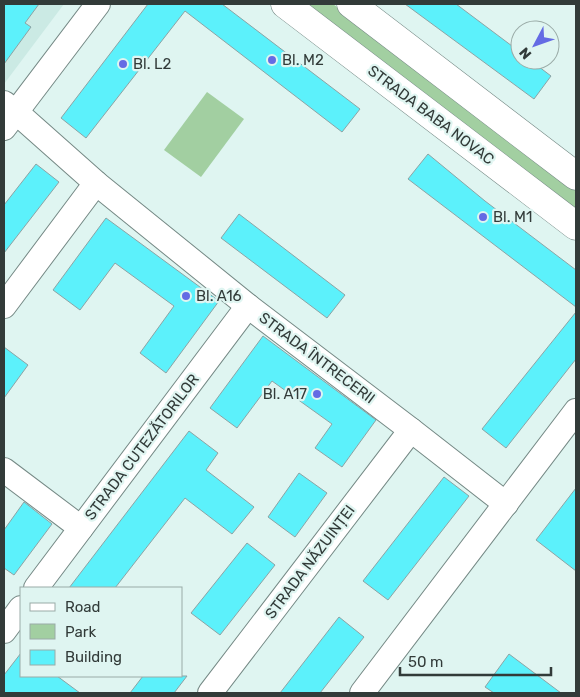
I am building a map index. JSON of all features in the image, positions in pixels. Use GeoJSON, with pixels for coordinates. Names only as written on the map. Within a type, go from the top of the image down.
{"type":"FeatureCollection","features":[{"type":"Feature","properties":{"kind":"main road","name":"STRADA BABA NOVAC"},"geometry":{"type":"LineString","coordinates":[[285,4],[576,226]]}},
{"type":"Feature","properties":{"kind":"main road"},"geometry":{"type":"LineString","coordinates":[[352,4],[576,176]]}},
{"type":"Feature","properties":{"kind":"street"},"geometry":{"type":"LineString","coordinates":[[8,114],[98,4]]}},
{"type":"Feature","properties":{"kind":"street","name":"STRADA ÎNTRECERII"},"geometry":{"type":"LineString","coordinates":[[8,114],[248,306],[506,504]]}},
{"type":"Feature","properties":{"kind":"street"},"geometry":{"type":"LineString","coordinates":[[4,306],[96,183]]}},
{"type":"Feature","properties":{"kind":"street","name":"STRADA CUTEZĂTORILOR"},"geometry":{"type":"LineString","coordinates":[[37,587],[248,306]]}},
{"type":"Feature","properties":{"kind":"street"},"geometry":{"type":"LineString","coordinates":[[362,693],[576,411]]}},
{"type":"Feature","properties":{"kind":"street","name":"STRADA NĂZUINȚEI"},"geometry":{"type":"LineString","coordinates":[[210,693],[411,430]]}},
{"type":"Feature","properties":{"kind":"street"},"geometry":{"type":"LineString","coordinates":[[4,470],[81,528]]}},
{"type":"Feature","properties":{"kind":"street"},"geometry":{"type":"LineString","coordinates":[[4,631],[20,609]]}},
{"type":"Feature","properties":{"kind":"shaded area"},"geometry":{"type":"Polygon","coordinates":[[[4,4],[64,4],[4,84],[4,4]]]}},
{"type":"Feature","properties":{"kind":"green space"},"geometry":{"type":"Polygon","coordinates":[[[301,4],[333,4],[576,188],[576,212],[301,4]]]}},
{"type":"Feature","properties":{"kind":"green space"},"geometry":{"type":"Polygon","coordinates":[[[207,92],[244,119],[201,177],[164,150],[207,92]]]}},
{"type":"Feature","properties":{"kind":"building"},"geometry":{"type":"Polygon","coordinates":[[[4,4],[39,4],[25,23],[31,27],[4,64],[4,4]]]}},
{"type":"Feature","properties":{"kind":"building"},"geometry":{"type":"Polygon","coordinates":[[[148,4],[222,4],[360,109],[342,132],[185,11],[86,138],[61,118],[148,4]]]}},
{"type":"Feature","properties":{"kind":"building"},"geometry":{"type":"Polygon","coordinates":[[[405,4],[456,4],[510,44],[510,70],[543,70],[551,76],[534,99],[405,4]]]}},
{"type":"Feature","properties":{"kind":"building","name":"Bl. M1"},"geometry":{"type":"Polygon","coordinates":[[[428,154],[485,201],[576,270],[576,307],[408,179],[428,154]]]}},
{"type":"Feature","properties":{"kind":"building"},"geometry":{"type":"Polygon","coordinates":[[[36,164],[59,182],[4,253],[4,205],[36,164]]]}},
{"type":"Feature","properties":{"kind":"building"},"geometry":{"type":"Polygon","coordinates":[[[239,214],[345,295],[327,318],[221,238],[239,214]]]}},
{"type":"Feature","properties":{"kind":"building","name":"Bl. A16"},"geometry":{"type":"Polygon","coordinates":[[[106,218],[219,301],[166,373],[140,353],[174,306],[115,263],[80,310],[53,290],[106,218]]]}},
{"type":"Feature","properties":{"kind":"building"},"geometry":{"type":"Polygon","coordinates":[[[576,312],[576,359],[506,448],[482,429],[576,312]]]}},
{"type":"Feature","properties":{"kind":"building","name":"Bl. A17"},"geometry":{"type":"Polygon","coordinates":[[[263,336],[376,420],[342,467],[315,448],[332,424],[272,381],[237,428],[210,408],[263,336]]]}},
{"type":"Feature","properties":{"kind":"building"},"geometry":{"type":"Polygon","coordinates":[[[4,347],[28,365],[4,398],[4,347]]]}},
{"type":"Feature","properties":{"kind":"building"},"geometry":{"type":"Polygon","coordinates":[[[189,431],[218,453],[206,470],[254,507],[232,534],[185,498],[116,587],[70,587],[189,431]]]}},
{"type":"Feature","properties":{"kind":"building"},"geometry":{"type":"Polygon","coordinates":[[[299,473],[327,493],[295,537],[268,517],[299,473]]]}},
{"type":"Feature","properties":{"kind":"building"},"geometry":{"type":"Polygon","coordinates":[[[444,477],[469,496],[388,600],[363,581],[444,477]]]}},
{"type":"Feature","properties":{"kind":"building"},"geometry":{"type":"Polygon","coordinates":[[[576,488],[576,571],[536,540],[576,488]]]}},
{"type":"Feature","properties":{"kind":"building"},"geometry":{"type":"Polygon","coordinates":[[[24,502],[52,524],[14,575],[4,568],[4,530],[24,502]]]}},
{"type":"Feature","properties":{"kind":"building"},"geometry":{"type":"Polygon","coordinates":[[[247,543],[275,565],[220,635],[191,613],[247,543]]]}},
{"type":"Feature","properties":{"kind":"building"},"geometry":{"type":"Polygon","coordinates":[[[339,617],[364,637],[320,693],[280,693],[339,617]]]}},
{"type":"Feature","properties":{"kind":"building"},"geometry":{"type":"Polygon","coordinates":[[[20,654],[20,677],[58,677],[80,693],[4,693],[4,675],[20,654]]]}},
{"type":"Feature","properties":{"kind":"building"},"geometry":{"type":"Polygon","coordinates":[[[509,654],[561,693],[494,693],[485,687],[509,654]]]}},
{"type":"Feature","properties":{"kind":"building"},"geometry":{"type":"Polygon","coordinates":[[[187,676],[174,693],[130,693],[142,677],[187,676]]]}},
{"type":"Feature","properties":{"kind":"place","name":"Bl. M2"},"geometry":{"type":"Point","coordinates":[272,60]}},
{"type":"Feature","properties":{"kind":"place","name":"Bl. L2"},"geometry":{"type":"Point","coordinates":[123,64]}},
{"type":"Feature","properties":{"kind":"place","name":"Bl. M1"},"geometry":{"type":"Point","coordinates":[483,217]}},
{"type":"Feature","properties":{"kind":"place","name":"Bl. A16"},"geometry":{"type":"Point","coordinates":[186,296]}},
{"type":"Feature","properties":{"kind":"place","name":"Bl. A17"},"geometry":{"type":"Point","coordinates":[317,394]}}]}
